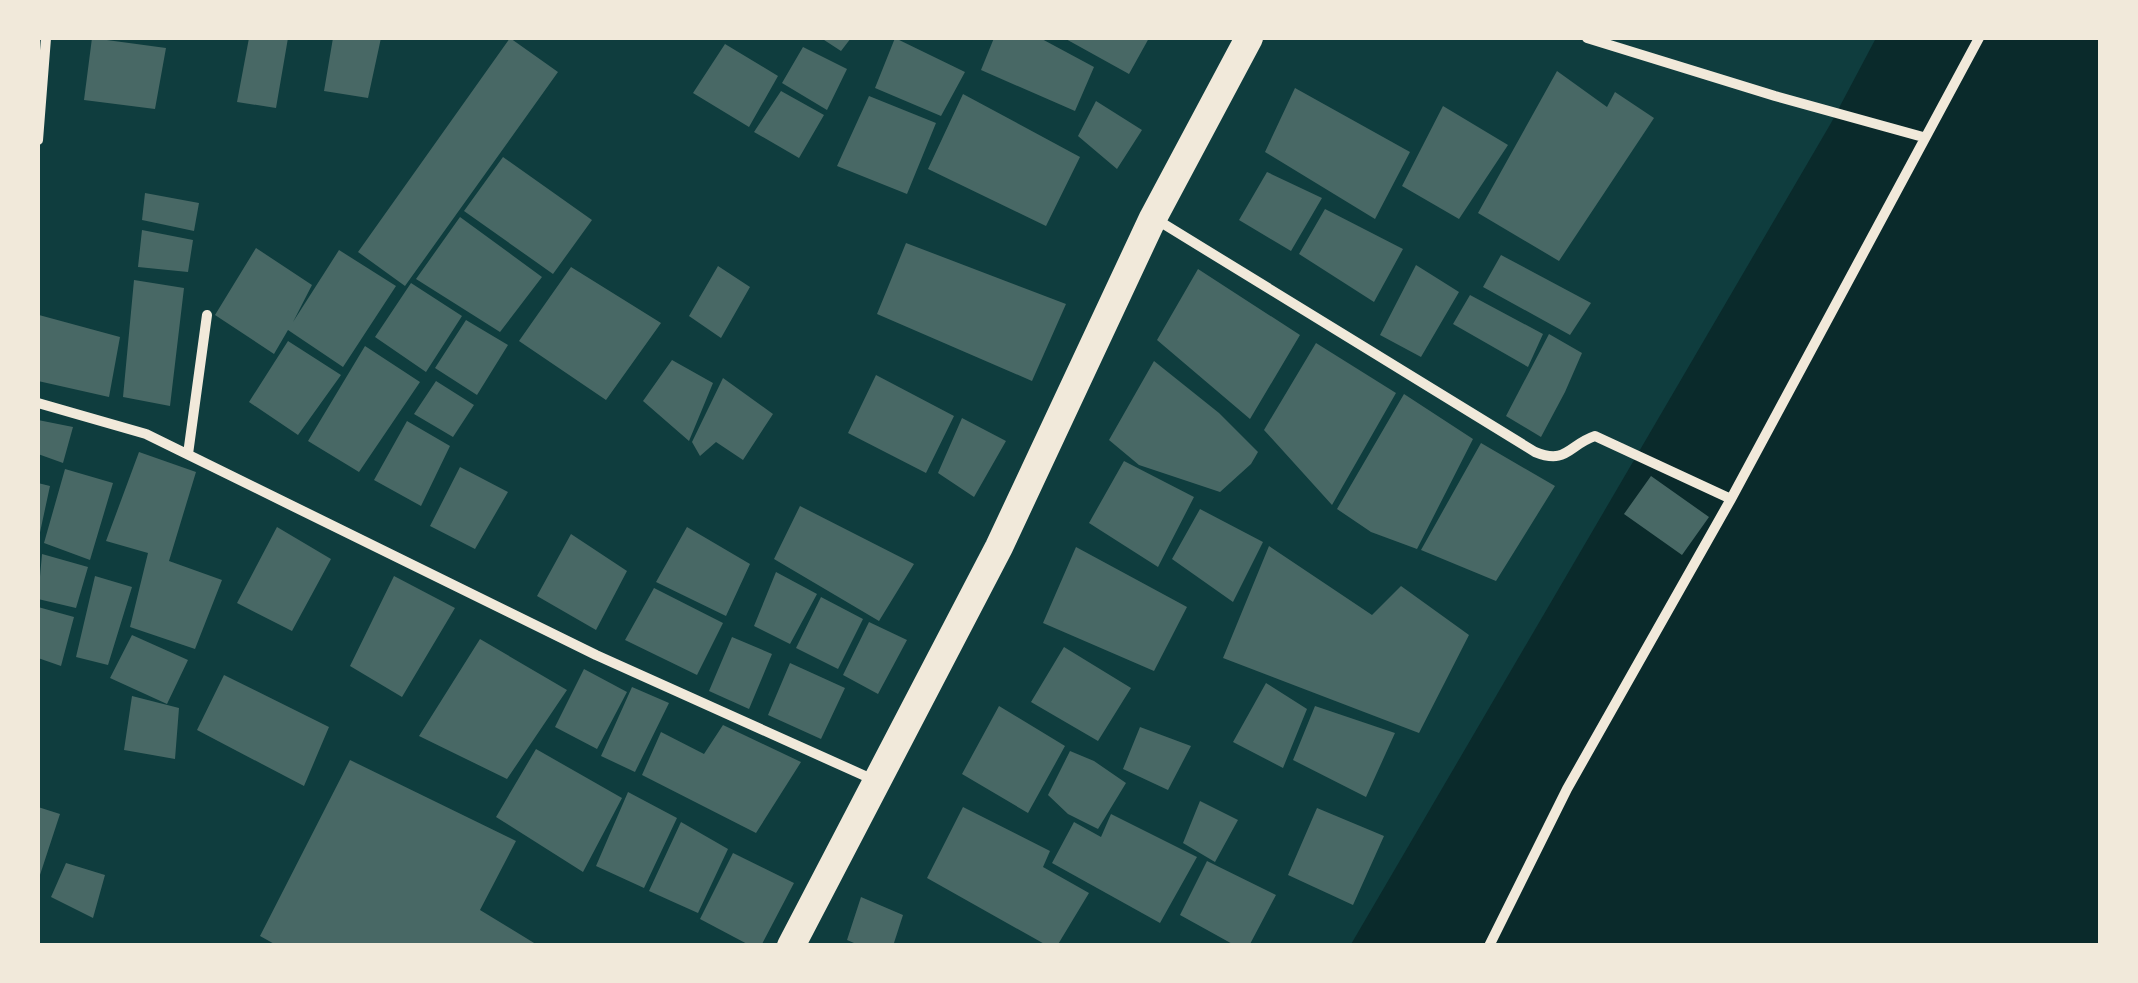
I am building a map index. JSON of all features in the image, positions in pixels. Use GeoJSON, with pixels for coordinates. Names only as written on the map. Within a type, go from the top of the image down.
{"type":"FeatureCollection","features":[{"type":"Feature","properties":{"kind":"highway"},"geometry":{"type":"LineString","coordinates":[[791,946],[999,548],[1153,218],[1249,38]]}},
{"type":"Feature","properties":{"kind":"street"},"geometry":{"type":"LineString","coordinates":[[38,140],[46,38]]}},
{"type":"Feature","properties":{"kind":"street"},"geometry":{"type":"LineString","coordinates":[[1587,38],[1923,137]]}},
{"type":"Feature","properties":{"kind":"street"},"geometry":{"type":"LineString","coordinates":[[1489,946],[1566,789],[1732,499],[1979,38]]}},
{"type":"Feature","properties":{"kind":"street"},"geometry":{"type":"LineString","coordinates":[[1153,218],[1535,452],[1550,458],[1563,456],[1582,440],[1595,436],[1732,499]]}},
{"type":"Feature","properties":{"kind":"street"},"geometry":{"type":"LineString","coordinates":[[188,454],[207,315]]}},
{"type":"Feature","properties":{"kind":"street"},"geometry":{"type":"LineString","coordinates":[[38,404],[146,434],[596,655],[876,780]]}},
{"type":"Feature","properties":{"kind":"water"},"geometry":{"type":"Polygon","coordinates":[[[1876,38],[2100,38],[2100,945],[1350,946],[1831,123],[1876,38]]]}},
{"type":"Feature","properties":{"kind":"building"},"geometry":{"type":"Polygon","coordinates":[[[92,38],[166,48],[155,109],[84,100],[92,38]]]}},
{"type":"Feature","properties":{"kind":"building"},"geometry":{"type":"Polygon","coordinates":[[[249,38],[288,38],[276,108],[237,102],[249,38]]]}},
{"type":"Feature","properties":{"kind":"building"},"geometry":{"type":"Polygon","coordinates":[[[333,38],[381,38],[368,98],[324,91],[333,38]]]}},
{"type":"Feature","properties":{"kind":"building"},"geometry":{"type":"Polygon","coordinates":[[[510,38],[558,72],[405,286],[358,252],[510,38]]]}},
{"type":"Feature","properties":{"kind":"building"},"geometry":{"type":"Polygon","coordinates":[[[821,38],[851,38],[841,51],[821,38]]]}},
{"type":"Feature","properties":{"kind":"building"},"geometry":{"type":"Polygon","coordinates":[[[895,38],[965,72],[941,116],[875,88],[895,38]]]}},
{"type":"Feature","properties":{"kind":"building"},"geometry":{"type":"Polygon","coordinates":[[[994,38],[1040,38],[1094,67],[1075,111],[981,70],[994,38]]]}},
{"type":"Feature","properties":{"kind":"building"},"geometry":{"type":"Polygon","coordinates":[[[1064,38],[1149,38],[1129,74],[1064,38]]]}},
{"type":"Feature","properties":{"kind":"building"},"geometry":{"type":"Polygon","coordinates":[[[725,44],[778,76],[749,127],[693,93],[725,44]]]}},
{"type":"Feature","properties":{"kind":"building"},"geometry":{"type":"Polygon","coordinates":[[[803,47],[847,69],[827,110],[782,83],[803,47]]]}},
{"type":"Feature","properties":{"kind":"building"},"geometry":{"type":"Polygon","coordinates":[[[1557,71],[1607,107],[1615,92],[1654,118],[1559,261],[1478,213],[1557,71]]]}},
{"type":"Feature","properties":{"kind":"building"},"geometry":{"type":"Polygon","coordinates":[[[1295,88],[1410,152],[1375,219],[1265,152],[1295,88]]]}},
{"type":"Feature","properties":{"kind":"building"},"geometry":{"type":"Polygon","coordinates":[[[781,91],[824,115],[799,158],[754,132],[781,91]]]}},
{"type":"Feature","properties":{"kind":"building"},"geometry":{"type":"Polygon","coordinates":[[[963,94],[1080,157],[1046,226],[928,169],[963,94]]]}},
{"type":"Feature","properties":{"kind":"building"},"geometry":{"type":"Polygon","coordinates":[[[869,96],[936,123],[907,194],[837,166],[869,96]]]}},
{"type":"Feature","properties":{"kind":"building"},"geometry":{"type":"Polygon","coordinates":[[[1096,101],[1142,130],[1117,169],[1078,136],[1096,101]]]}},
{"type":"Feature","properties":{"kind":"building"},"geometry":{"type":"Polygon","coordinates":[[[1443,106],[1508,145],[1459,219],[1402,186],[1443,106]]]}},
{"type":"Feature","properties":{"kind":"building"},"geometry":{"type":"Polygon","coordinates":[[[503,157],[592,220],[553,274],[464,211],[503,157]]]}},
{"type":"Feature","properties":{"kind":"building"},"geometry":{"type":"Polygon","coordinates":[[[1267,172],[1322,198],[1291,251],[1239,220],[1267,172]]]}},
{"type":"Feature","properties":{"kind":"building"},"geometry":{"type":"Polygon","coordinates":[[[145,193],[199,203],[194,231],[142,220],[145,193]]]}},
{"type":"Feature","properties":{"kind":"building"},"geometry":{"type":"Polygon","coordinates":[[[1325,209],[1403,249],[1374,302],[1299,254],[1325,209]]]}},
{"type":"Feature","properties":{"kind":"building"},"geometry":{"type":"Polygon","coordinates":[[[460,217],[542,277],[500,332],[416,279],[460,217]]]}},
{"type":"Feature","properties":{"kind":"building"},"geometry":{"type":"Polygon","coordinates":[[[142,230],[193,240],[188,272],[138,267],[142,230]]]}},
{"type":"Feature","properties":{"kind":"building"},"geometry":{"type":"Polygon","coordinates":[[[906,243],[1066,304],[1032,381],[877,314],[906,243]]]}},
{"type":"Feature","properties":{"kind":"building"},"geometry":{"type":"Polygon","coordinates":[[[256,248],[312,285],[293,322],[339,250],[396,286],[343,367],[288,330],[274,354],[215,315],[256,248]]]}},
{"type":"Feature","properties":{"kind":"building"},"geometry":{"type":"Polygon","coordinates":[[[1501,255],[1591,303],[1570,335],[1483,287],[1501,255]]]}},
{"type":"Feature","properties":{"kind":"building"},"geometry":{"type":"Polygon","coordinates":[[[1416,265],[1459,292],[1421,357],[1380,335],[1416,265]]]}},
{"type":"Feature","properties":{"kind":"building"},"geometry":{"type":"Polygon","coordinates":[[[718,266],[750,287],[721,338],[689,316],[718,266]]]}},
{"type":"Feature","properties":{"kind":"building"},"geometry":{"type":"Polygon","coordinates":[[[571,267],[661,323],[606,400],[519,341],[571,267]]]}},
{"type":"Feature","properties":{"kind":"building"},"geometry":{"type":"Polygon","coordinates":[[[1198,269],[1300,335],[1250,419],[1157,340],[1198,269]]]}},
{"type":"Feature","properties":{"kind":"building"},"geometry":{"type":"Polygon","coordinates":[[[134,280],[184,288],[170,406],[123,397],[134,280]]]}},
{"type":"Feature","properties":{"kind":"building"},"geometry":{"type":"Polygon","coordinates":[[[411,283],[462,316],[426,372],[375,337],[411,283]]]}},
{"type":"Feature","properties":{"kind":"building"},"geometry":{"type":"Polygon","coordinates":[[[1470,295],[1543,334],[1528,367],[1453,324],[1470,295]]]}},
{"type":"Feature","properties":{"kind":"building"},"geometry":{"type":"Polygon","coordinates":[[[39,315],[120,337],[109,397],[38,381],[39,315]]]}},
{"type":"Feature","properties":{"kind":"building"},"geometry":{"type":"Polygon","coordinates":[[[466,320],[508,345],[477,395],[435,368],[466,320]]]}},
{"type":"Feature","properties":{"kind":"building"},"geometry":{"type":"Polygon","coordinates":[[[1549,334],[1582,353],[1541,437],[1506,416],[1549,334]]]}},
{"type":"Feature","properties":{"kind":"building"},"geometry":{"type":"Polygon","coordinates":[[[288,341],[341,375],[298,435],[249,402],[288,341]]]}},
{"type":"Feature","properties":{"kind":"building"},"geometry":{"type":"Polygon","coordinates":[[[1316,343],[1396,393],[1332,505],[1264,430],[1316,343]]]}},
{"type":"Feature","properties":{"kind":"building"},"geometry":{"type":"Polygon","coordinates":[[[365,346],[420,382],[359,472],[308,441],[365,346]]]}},
{"type":"Feature","properties":{"kind":"building"},"geometry":{"type":"Polygon","coordinates":[[[672,360],[713,383],[689,441],[643,401],[672,360]]]}},
{"type":"Feature","properties":{"kind":"building"},"geometry":{"type":"Polygon","coordinates":[[[1154,361],[1219,413],[1258,452],[1251,464],[1220,492],[1139,465],[1109,440],[1154,361]]]}},
{"type":"Feature","properties":{"kind":"building"},"geometry":{"type":"Polygon","coordinates":[[[876,375],[954,416],[926,473],[848,433],[876,375]]]}},
{"type":"Feature","properties":{"kind":"building"},"geometry":{"type":"Polygon","coordinates":[[[723,378],[773,414],[743,460],[716,442],[700,456],[692,442],[723,378]]]}},
{"type":"Feature","properties":{"kind":"building"},"geometry":{"type":"Polygon","coordinates":[[[436,381],[474,405],[453,437],[414,414],[436,381]]]}},
{"type":"Feature","properties":{"kind":"building"},"geometry":{"type":"Polygon","coordinates":[[[1404,394],[1473,439],[1417,549],[1371,532],[1337,509],[1404,394]]]}},
{"type":"Feature","properties":{"kind":"building"},"geometry":{"type":"Polygon","coordinates":[[[962,418],[1006,441],[974,497],[938,473],[962,418]]]}},
{"type":"Feature","properties":{"kind":"building"},"geometry":{"type":"Polygon","coordinates":[[[38,420],[73,427],[63,463],[38,454],[38,420]]]}},
{"type":"Feature","properties":{"kind":"building"},"geometry":{"type":"Polygon","coordinates":[[[407,421],[450,446],[421,506],[374,480],[407,421]]]}},
{"type":"Feature","properties":{"kind":"building"},"geometry":{"type":"Polygon","coordinates":[[[1481,443],[1555,486],[1496,581],[1421,550],[1481,443]]]}},
{"type":"Feature","properties":{"kind":"building"},"geometry":{"type":"Polygon","coordinates":[[[139,452],[196,472],[169,561],[222,580],[195,649],[130,627],[148,553],[106,541],[139,452]]]}},
{"type":"Feature","properties":{"kind":"building"},"geometry":{"type":"Polygon","coordinates":[[[1124,461],[1194,497],[1158,567],[1089,523],[1124,461]]]}},
{"type":"Feature","properties":{"kind":"building"},"geometry":{"type":"Polygon","coordinates":[[[460,467],[508,492],[475,549],[430,526],[460,467]]]}},
{"type":"Feature","properties":{"kind":"building"},"geometry":{"type":"Polygon","coordinates":[[[65,469],[113,483],[90,560],[44,543],[65,469]]]}},
{"type":"Feature","properties":{"kind":"building"},"geometry":{"type":"Polygon","coordinates":[[[1651,476],[1709,517],[1682,555],[1624,514],[1651,476]]]}},
{"type":"Feature","properties":{"kind":"building"},"geometry":{"type":"Polygon","coordinates":[[[38,483],[50,486],[39,537],[38,536],[38,483]]]}},
{"type":"Feature","properties":{"kind":"building"},"geometry":{"type":"Polygon","coordinates":[[[800,506],[914,564],[879,621],[774,559],[800,506]]]}},
{"type":"Feature","properties":{"kind":"building"},"geometry":{"type":"Polygon","coordinates":[[[1200,509],[1263,542],[1233,602],[1172,559],[1200,509]]]}},
{"type":"Feature","properties":{"kind":"building"},"geometry":{"type":"Polygon","coordinates":[[[277,527],[331,559],[292,631],[237,603],[277,527]]]}},
{"type":"Feature","properties":{"kind":"building"},"geometry":{"type":"Polygon","coordinates":[[[687,527],[750,564],[726,616],[656,582],[687,527]]]}},
{"type":"Feature","properties":{"kind":"building"},"geometry":{"type":"Polygon","coordinates":[[[571,534],[627,571],[596,630],[537,596],[571,534]]]}},
{"type":"Feature","properties":{"kind":"building"},"geometry":{"type":"Polygon","coordinates":[[[1269,546],[1372,615],[1401,586],[1469,635],[1419,733],[1223,658],[1269,546]]]}},
{"type":"Feature","properties":{"kind":"building"},"geometry":{"type":"Polygon","coordinates":[[[1076,547],[1187,607],[1154,671],[1043,623],[1076,547]]]}},
{"type":"Feature","properties":{"kind":"building"},"geometry":{"type":"Polygon","coordinates":[[[42,554],[88,567],[76,608],[38,599],[42,554]]]}},
{"type":"Feature","properties":{"kind":"building"},"geometry":{"type":"Polygon","coordinates":[[[776,572],[817,594],[790,644],[754,626],[776,572]]]}},
{"type":"Feature","properties":{"kind":"building"},"geometry":{"type":"Polygon","coordinates":[[[95,576],[132,587],[108,665],[76,657],[95,576]]]}},
{"type":"Feature","properties":{"kind":"building"},"geometry":{"type":"Polygon","coordinates":[[[394,576],[455,608],[402,697],[350,666],[394,576]]]}},
{"type":"Feature","properties":{"kind":"building"},"geometry":{"type":"Polygon","coordinates":[[[654,588],[723,623],[697,675],[625,640],[654,588]]]}},
{"type":"Feature","properties":{"kind":"building"},"geometry":{"type":"Polygon","coordinates":[[[821,597],[863,619],[838,669],[796,648],[821,597]]]}},
{"type":"Feature","properties":{"kind":"building"},"geometry":{"type":"Polygon","coordinates":[[[38,607],[74,617],[61,666],[38,658],[38,607]]]}},
{"type":"Feature","properties":{"kind":"building"},"geometry":{"type":"Polygon","coordinates":[[[869,622],[907,640],[878,694],[843,675],[869,622]]]}},
{"type":"Feature","properties":{"kind":"building"},"geometry":{"type":"Polygon","coordinates":[[[132,635],[188,660],[167,704],[110,678],[132,635]]]}},
{"type":"Feature","properties":{"kind":"building"},"geometry":{"type":"Polygon","coordinates":[[[732,637],[772,654],[749,709],[709,691],[732,637]]]}},
{"type":"Feature","properties":{"kind":"building"},"geometry":{"type":"Polygon","coordinates":[[[480,639],[567,690],[507,779],[419,736],[480,639]]]}},
{"type":"Feature","properties":{"kind":"building"},"geometry":{"type":"Polygon","coordinates":[[[1064,647],[1131,688],[1098,741],[1031,702],[1064,647]]]}},
{"type":"Feature","properties":{"kind":"building"},"geometry":{"type":"Polygon","coordinates":[[[790,663],[845,688],[821,739],[768,715],[790,663]]]}},
{"type":"Feature","properties":{"kind":"building"},"geometry":{"type":"Polygon","coordinates":[[[584,669],[627,692],[597,749],[555,727],[584,669]]]}},
{"type":"Feature","properties":{"kind":"building"},"geometry":{"type":"Polygon","coordinates":[[[224,675],[329,727],[304,786],[197,730],[224,675]]]}},
{"type":"Feature","properties":{"kind":"building"},"geometry":{"type":"Polygon","coordinates":[[[1266,683],[1307,709],[1283,768],[1233,742],[1266,683]]]}},
{"type":"Feature","properties":{"kind":"building"},"geometry":{"type":"Polygon","coordinates":[[[632,687],[669,703],[635,772],[601,756],[632,687]]]}},
{"type":"Feature","properties":{"kind":"building"},"geometry":{"type":"Polygon","coordinates":[[[132,696],[179,708],[175,759],[124,750],[132,696]]]}},
{"type":"Feature","properties":{"kind":"building"},"geometry":{"type":"Polygon","coordinates":[[[999,706],[1065,746],[1028,813],[962,774],[999,706]]]}},
{"type":"Feature","properties":{"kind":"building"},"geometry":{"type":"Polygon","coordinates":[[[1315,706],[1395,733],[1366,797],[1293,760],[1315,706]]]}},
{"type":"Feature","properties":{"kind":"building"},"geometry":{"type":"Polygon","coordinates":[[[723,725],[801,762],[756,833],[642,775],[661,732],[704,754],[723,725]]]}},
{"type":"Feature","properties":{"kind":"building"},"geometry":{"type":"Polygon","coordinates":[[[1140,727],[1191,746],[1168,790],[1123,769],[1140,727]]]}},
{"type":"Feature","properties":{"kind":"building"},"geometry":{"type":"Polygon","coordinates":[[[536,749],[622,798],[583,872],[496,817],[536,749]]]}},
{"type":"Feature","properties":{"kind":"building"},"geometry":{"type":"Polygon","coordinates":[[[1070,751],[1094,761],[1126,783],[1098,829],[1068,814],[1048,795],[1070,751]]]}},
{"type":"Feature","properties":{"kind":"building"},"geometry":{"type":"Polygon","coordinates":[[[350,760],[516,841],[480,910],[539,946],[278,946],[260,936],[350,760]]]}},
{"type":"Feature","properties":{"kind":"building"},"geometry":{"type":"Polygon","coordinates":[[[628,792],[677,818],[644,888],[596,866],[628,792]]]}},
{"type":"Feature","properties":{"kind":"building"},"geometry":{"type":"Polygon","coordinates":[[[1200,801],[1238,820],[1215,862],[1183,843],[1200,801]]]}},
{"type":"Feature","properties":{"kind":"building"},"geometry":{"type":"Polygon","coordinates":[[[38,807],[60,814],[38,881],[38,807]]]}},
{"type":"Feature","properties":{"kind":"building"},"geometry":{"type":"Polygon","coordinates":[[[963,807],[1050,851],[1043,867],[1089,893],[1057,946],[1048,946],[927,878],[963,807]]]}},
{"type":"Feature","properties":{"kind":"building"},"geometry":{"type":"Polygon","coordinates":[[[1317,808],[1384,836],[1353,905],[1288,875],[1317,808]]]}},
{"type":"Feature","properties":{"kind":"building"},"geometry":{"type":"Polygon","coordinates":[[[1111,814],[1197,857],[1160,923],[1052,863],[1074,822],[1101,837],[1111,814]]]}},
{"type":"Feature","properties":{"kind":"building"},"geometry":{"type":"Polygon","coordinates":[[[681,822],[728,849],[698,913],[649,891],[681,822]]]}},
{"type":"Feature","properties":{"kind":"building"},"geometry":{"type":"Polygon","coordinates":[[[733,853],[794,883],[761,946],[751,946],[700,919],[733,853]]]}},
{"type":"Feature","properties":{"kind":"building"},"geometry":{"type":"Polygon","coordinates":[[[1207,861],[1276,895],[1249,946],[1236,946],[1180,915],[1207,861]]]}},
{"type":"Feature","properties":{"kind":"building"},"geometry":{"type":"Polygon","coordinates":[[[66,863],[105,875],[93,918],[51,897],[66,863]]]}},
{"type":"Feature","properties":{"kind":"building"},"geometry":{"type":"Polygon","coordinates":[[[861,897],[903,915],[893,946],[861,946],[847,940],[861,897]]]}}]}
